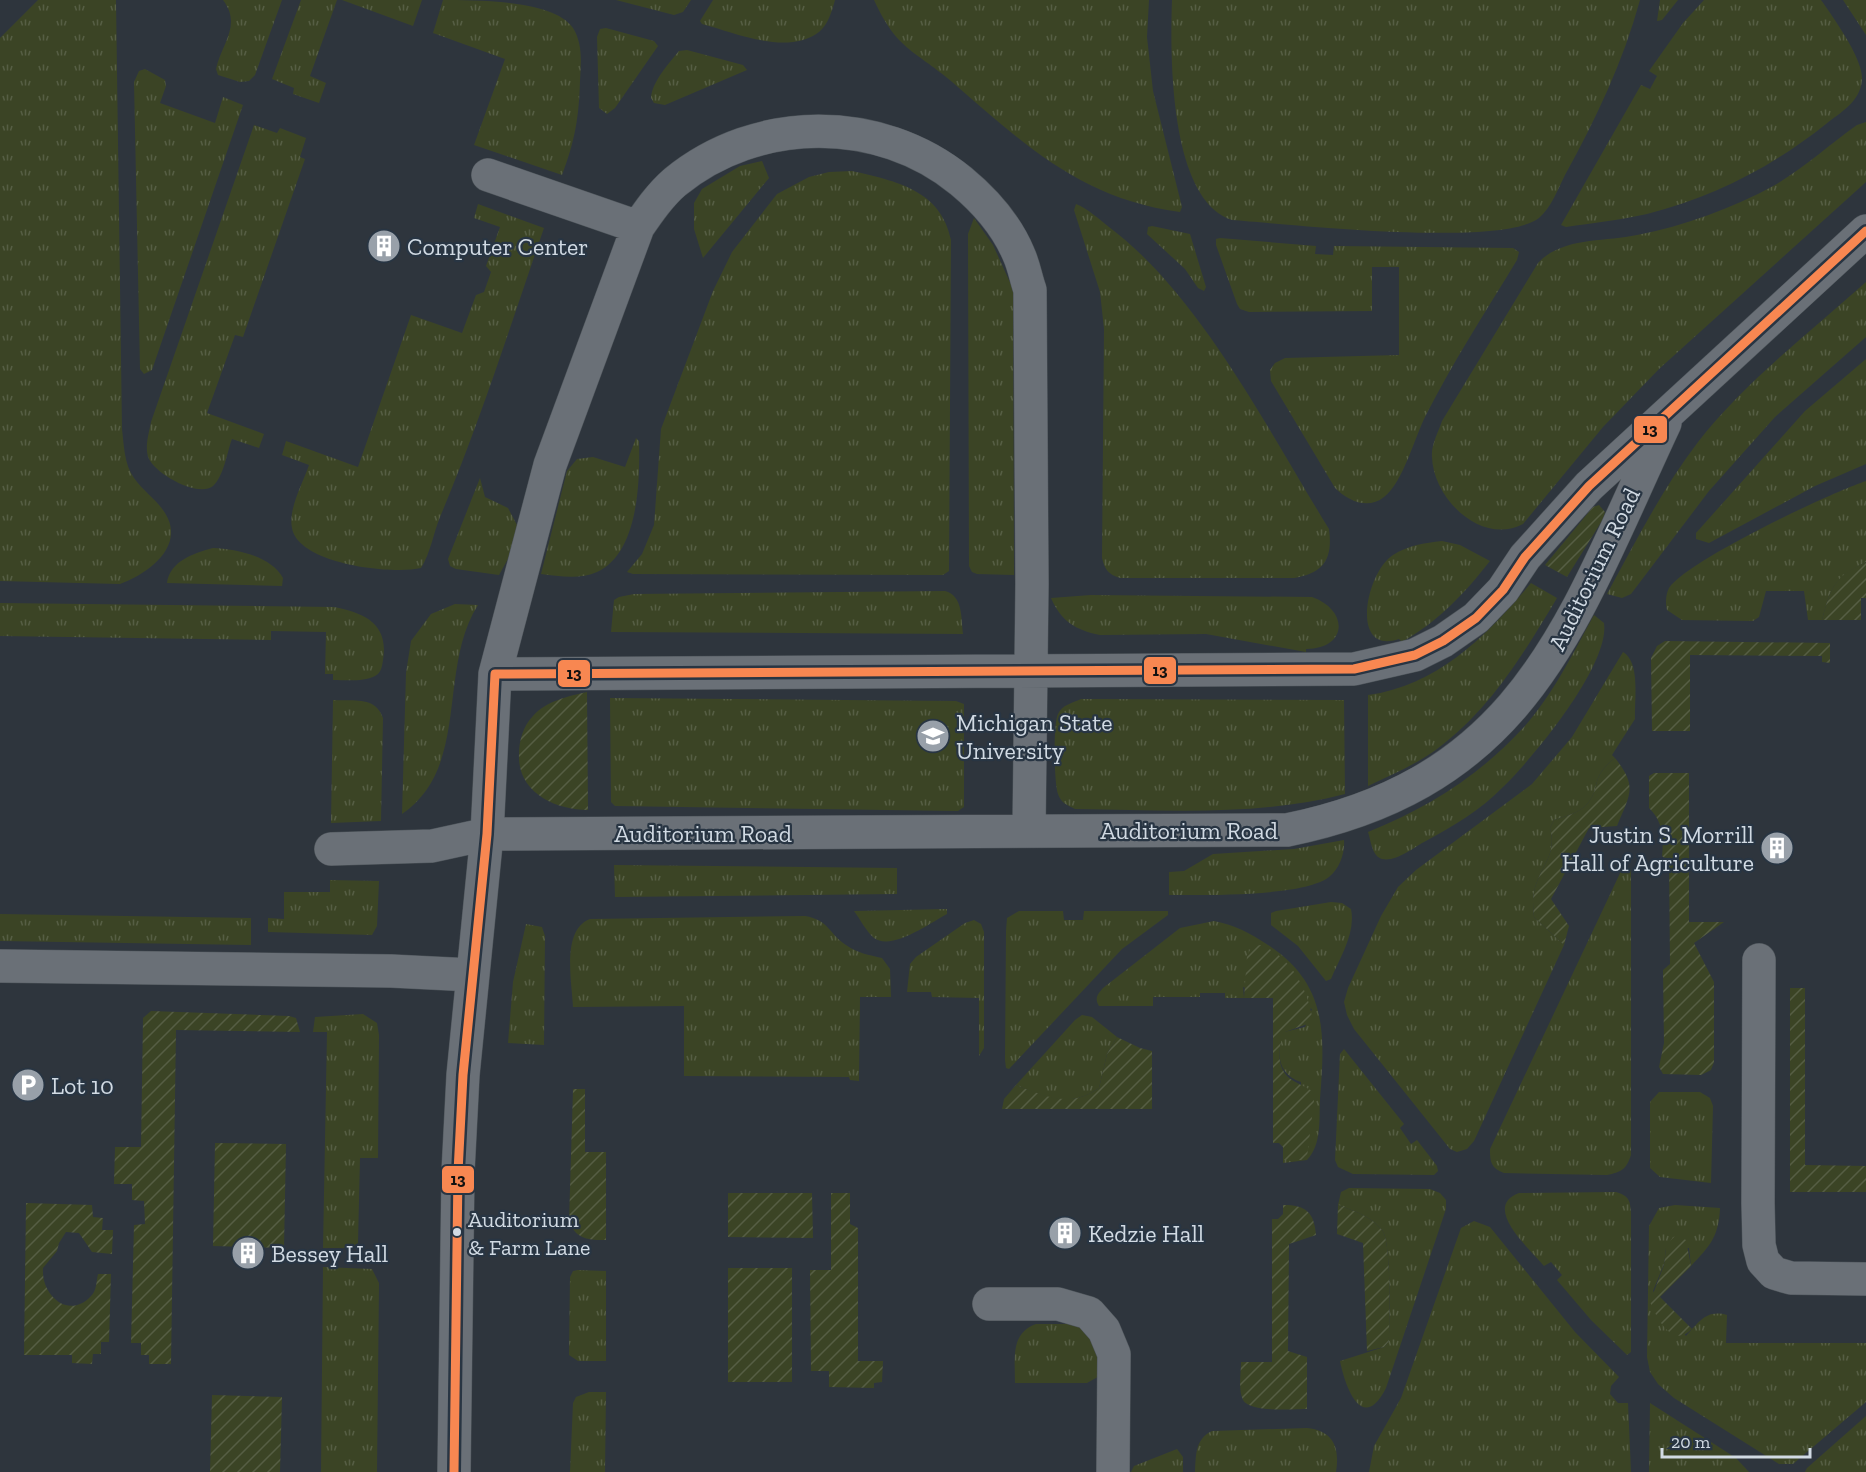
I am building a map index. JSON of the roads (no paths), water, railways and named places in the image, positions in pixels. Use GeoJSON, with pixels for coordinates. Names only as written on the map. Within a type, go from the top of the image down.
{"type":"FeatureCollection","features":[{"type":"Feature","properties":{"kind":"street"},"geometry":{"type":"LineString","coordinates":[[454,1472],[458,1172],[472,975],[487,834],[495,674],[550,465],[638,227],[656,201],[675,183],[713,157],[750,141],[816,130],[850,132],[882,138],[914,151],[947,169],[975,193],[1000,222],[1019,255],[1030,290],[1029,831]]}},
{"type":"Feature","properties":{"kind":"street"},"geometry":{"type":"LineString","coordinates":[[488,175],[638,227]]}},
{"type":"Feature","properties":{"kind":"street","name":"Auditorium Road"},"geometry":{"type":"LineString","coordinates":[[495,674],[1354,669],[1415,655],[1443,641],[1476,618],[1503,590],[1525,557],[1589,486],[1866,231]]}},
{"type":"Feature","properties":{"kind":"street","name":"Auditorium Road"},"geometry":{"type":"LineString","coordinates":[[331,849],[432,846],[487,834],[1287,830],[1352,814],[1393,798],[1432,777],[1469,751],[1502,721],[1550,659],[1585,595],[1672,408]]}},
{"type":"Feature","properties":{"kind":"street"},"geometry":{"type":"LineString","coordinates":[[1759,960],[1758,1203],[1759,1245],[1763,1262],[1774,1273],[1791,1278],[1866,1279]]}},
{"type":"Feature","properties":{"kind":"street"},"geometry":{"type":"LineString","coordinates":[[0,966],[391,970],[472,975]]}},
{"type":"Feature","properties":{"kind":"street"},"geometry":{"type":"LineString","coordinates":[[989,1305],[1058,1304],[1089,1313],[1104,1330],[1114,1354],[1113,1472]]}},
{"type":"Feature","properties":{"kind":"place","name":"Computer Center"},"geometry":{"type":"Point","coordinates":[384,246]}},
{"type":"Feature","properties":{"kind":"place","name":"Michigan State University"},"geometry":{"type":"Point","coordinates":[933,736]}},
{"type":"Feature","properties":{"kind":"place","name":"Justin S. Morrill Hall of Agriculture"},"geometry":{"type":"Point","coordinates":[1777,848]}},
{"type":"Feature","properties":{"kind":"place","name":"Lot 10"},"geometry":{"type":"Point","coordinates":[28,1085]}},
{"type":"Feature","properties":{"kind":"place","name":"Auditorium & Farm Lane"},"geometry":{"type":"Point","coordinates":[457,1232]}},
{"type":"Feature","properties":{"kind":"place","name":"Kedzie Hall"},"geometry":{"type":"Point","coordinates":[1065,1233]}},
{"type":"Feature","properties":{"kind":"place","name":"Bessey Hall"},"geometry":{"type":"Point","coordinates":[248,1253]}}]}
